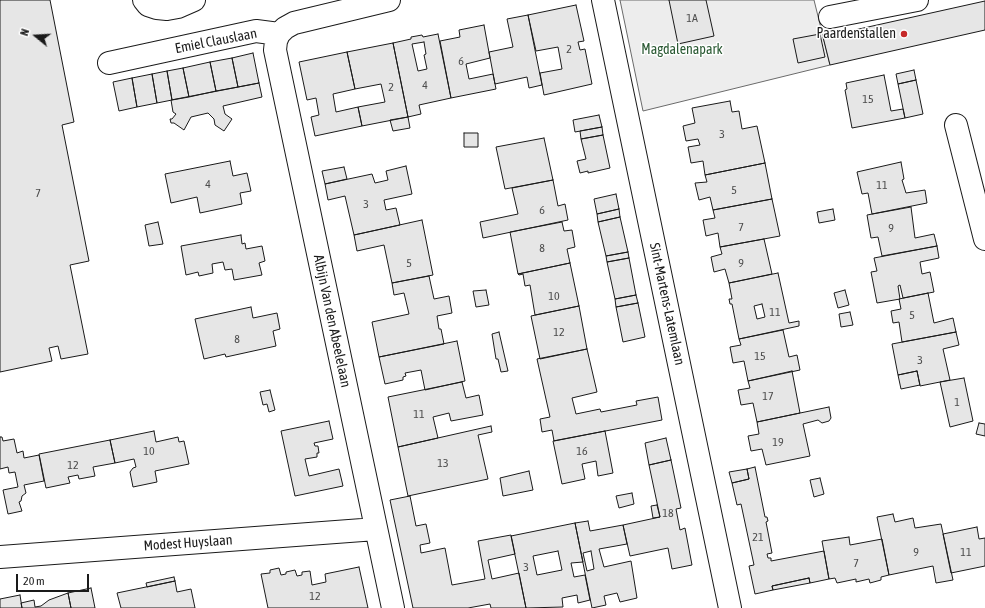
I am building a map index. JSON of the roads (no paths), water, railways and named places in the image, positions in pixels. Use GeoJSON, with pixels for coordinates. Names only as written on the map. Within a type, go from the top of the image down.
{"type":"FeatureCollection","features":[{"type":"Feature","properties":{"kind":"street"},"geometry":{"type":"LineString","coordinates":[[144,0],[148,5],[167,9],[178,7],[194,0]]}},
{"type":"Feature","properties":{"kind":"street"},"geometry":{"type":"LineString","coordinates":[[279,34],[285,28],[294,23],[389,0]]}},
{"type":"Feature","properties":{"kind":"street","name":"Sint-Martens-Latemlaan"},"geometry":{"type":"LineString","coordinates":[[603,0],[730,608]]}},
{"type":"Feature","properties":{"kind":"street"},"geometry":{"type":"LineString","coordinates":[[830,17],[917,0]]}},
{"type":"Feature","properties":{"kind":"street","name":"Emiel Clauslaan"},"geometry":{"type":"LineString","coordinates":[[109,63],[256,31],[279,34]]}},
{"type":"Feature","properties":{"kind":"street","name":"Albijn Van den Abeelelaan"},"geometry":{"type":"LineString","coordinates":[[279,34],[276,41],[275,50],[393,608]]}},
{"type":"Feature","properties":{"kind":"street"},"geometry":{"type":"LineString","coordinates":[[956,125],[985,239]]}},
{"type":"Feature","properties":{"kind":"street","name":"Modest Huyslaan"},"geometry":{"type":"LineString","coordinates":[[0,557],[376,528]]}},
{"type":"Feature","properties":{"kind":"place","name":"Paardenstallen"},"geometry":{"type":"Point","coordinates":[904,34]}},
{"type":"Feature","properties":{"kind":"park label","name":"Magdalenapark"},"geometry":{"type":"Point","coordinates":[682,50]}}]}
